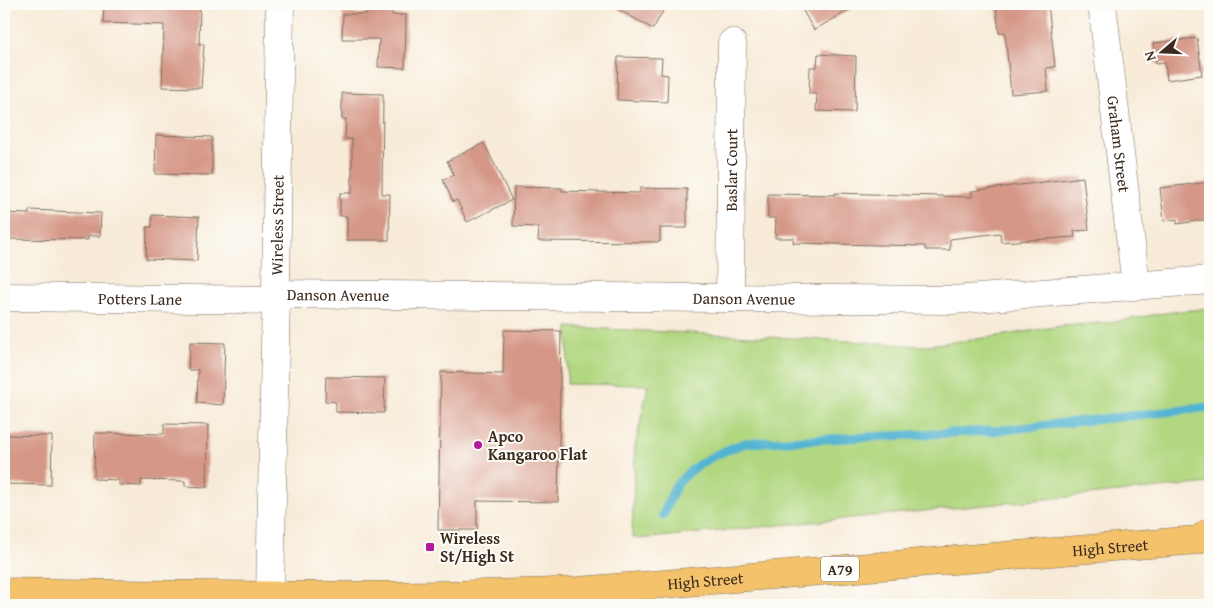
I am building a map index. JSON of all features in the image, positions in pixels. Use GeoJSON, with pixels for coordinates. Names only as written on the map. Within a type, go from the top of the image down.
{"type":"FeatureCollection","features":[{"type":"Feature","properties":{"kind":"highway","name":"High Street"},"geometry":{"type":"LineString","coordinates":[[4,592],[270,596],[482,595],[578,591],[1206,540]]}},
{"type":"Feature","properties":{"kind":"street","name":"Wireless Street"},"geometry":{"type":"LineString","coordinates":[[270,596],[280,4]]}},
{"type":"Feature","properties":{"kind":"street","name":"Graham Street"},"geometry":{"type":"LineString","coordinates":[[1102,4],[1136,285]]}},
{"type":"Feature","properties":{"kind":"street","name":"Baslar Court"},"geometry":{"type":"LineString","coordinates":[[730,298],[732,43]]}},
{"type":"Feature","properties":{"kind":"street","name":"Danson Avenue"},"geometry":{"type":"LineString","coordinates":[[276,297],[952,300],[1210,280]]}},
{"type":"Feature","properties":{"kind":"street","name":"Potters Lane"},"geometry":{"type":"LineString","coordinates":[[4,297],[276,297]]}},
{"type":"Feature","properties":{"kind":"green space"},"geometry":{"type":"Polygon","coordinates":[[[1210,308],[1210,483],[638,539],[632,536],[635,447],[648,385],[567,384],[568,327],[920,346],[1061,326],[1113,322],[1164,313],[1210,308]]]}},
{"type":"Feature","properties":{"kind":"building"},"geometry":{"type":"Polygon","coordinates":[[[104,4],[200,4],[199,44],[204,44],[201,88],[162,87],[164,25],[103,23],[104,4]]]}},
{"type":"Feature","properties":{"kind":"building"},"geometry":{"type":"Polygon","coordinates":[[[367,4],[393,4],[392,15],[406,15],[405,68],[378,67],[379,39],[342,39],[343,14],[367,14],[367,4]]]}},
{"type":"Feature","properties":{"kind":"building"},"geometry":{"type":"Polygon","coordinates":[[[609,4],[667,4],[653,29],[609,4]]]}},
{"type":"Feature","properties":{"kind":"building"},"geometry":{"type":"Polygon","coordinates":[[[799,4],[860,4],[814,30],[799,4]]]}},
{"type":"Feature","properties":{"kind":"building"},"geometry":{"type":"Polygon","coordinates":[[[996,4],[1048,4],[1055,67],[1046,68],[1048,91],[1011,94],[1005,32],[999,33],[996,4]]]}},
{"type":"Feature","properties":{"kind":"building"},"geometry":{"type":"Polygon","coordinates":[[[1197,38],[1202,75],[1167,80],[1165,63],[1156,64],[1153,43],[1197,38]]]}},
{"type":"Feature","properties":{"kind":"building"},"geometry":{"type":"Polygon","coordinates":[[[818,54],[856,56],[855,112],[816,111],[817,94],[809,94],[810,67],[817,67],[818,54]]]}},
{"type":"Feature","properties":{"kind":"building"},"geometry":{"type":"Polygon","coordinates":[[[618,57],[662,58],[661,74],[668,75],[667,102],[617,100],[618,57]]]}},
{"type":"Feature","properties":{"kind":"building"},"geometry":{"type":"Polygon","coordinates":[[[342,93],[383,94],[382,194],[390,194],[389,240],[347,240],[347,216],[340,216],[340,193],[352,193],[352,139],[345,139],[346,119],[342,119],[342,93]]]}},
{"type":"Feature","properties":{"kind":"building"},"geometry":{"type":"Polygon","coordinates":[[[156,135],[212,137],[212,175],[155,174],[156,135]]]}},
{"type":"Feature","properties":{"kind":"building"},"geometry":{"type":"Polygon","coordinates":[[[484,143],[512,200],[467,222],[457,200],[453,202],[443,180],[454,175],[447,161],[484,143]]]}},
{"type":"Feature","properties":{"kind":"building"},"geometry":{"type":"Polygon","coordinates":[[[1083,177],[1089,230],[1074,231],[1075,237],[1001,242],[1000,233],[950,239],[950,250],[925,250],[925,246],[793,243],[794,238],[775,238],[776,218],[768,218],[768,194],[835,195],[835,193],[972,197],[972,191],[1083,177]]]}},
{"type":"Feature","properties":{"kind":"building"},"geometry":{"type":"Polygon","coordinates":[[[1210,182],[1210,219],[1177,224],[1177,219],[1164,221],[1160,188],[1210,182]]]}},
{"type":"Feature","properties":{"kind":"building"},"geometry":{"type":"Polygon","coordinates":[[[514,187],[562,188],[562,191],[640,193],[640,188],[687,189],[687,228],[660,228],[660,242],[538,241],[539,227],[513,226],[514,187]]]}},
{"type":"Feature","properties":{"kind":"building"},"geometry":{"type":"Polygon","coordinates":[[[29,210],[101,213],[100,236],[88,236],[88,240],[4,239],[4,213],[29,214],[29,210]]]}},
{"type":"Feature","properties":{"kind":"building"},"geometry":{"type":"Polygon","coordinates":[[[152,215],[199,217],[197,261],[146,259],[147,227],[152,227],[152,215]]]}},
{"type":"Feature","properties":{"kind":"building"},"geometry":{"type":"Polygon","coordinates":[[[504,330],[561,331],[558,502],[477,501],[477,530],[438,530],[441,372],[503,374],[504,330]]]}},
{"type":"Feature","properties":{"kind":"building"},"geometry":{"type":"Polygon","coordinates":[[[190,342],[225,343],[223,405],[197,403],[198,370],[188,370],[190,342]]]}},
{"type":"Feature","properties":{"kind":"building"},"geometry":{"type":"Polygon","coordinates":[[[326,377],[385,378],[384,413],[336,412],[336,402],[325,401],[326,377]]]}},
{"type":"Feature","properties":{"kind":"building"},"geometry":{"type":"Polygon","coordinates":[[[164,424],[208,425],[207,487],[185,486],[185,481],[141,480],[141,486],[119,485],[119,480],[94,479],[95,433],[164,434],[164,424]]]}},
{"type":"Feature","properties":{"kind":"building"},"geometry":{"type":"Polygon","coordinates":[[[4,435],[52,436],[51,485],[4,484],[4,435]]]}},
{"type":"Feature","properties":{"kind":"waterway"},"geometry":{"type":"LineString","coordinates":[[663,515],[676,486],[690,471],[716,455],[745,443],[993,431],[1210,407]]}},
{"type":"Feature","properties":{"kind":"place","name":"Apco Kangaroo Flat"},"geometry":{"type":"Point","coordinates":[478,445]}},
{"type":"Feature","properties":{"kind":"place","name":"Wireless St/High St"},"geometry":{"type":"Point","coordinates":[430,547]}}]}
